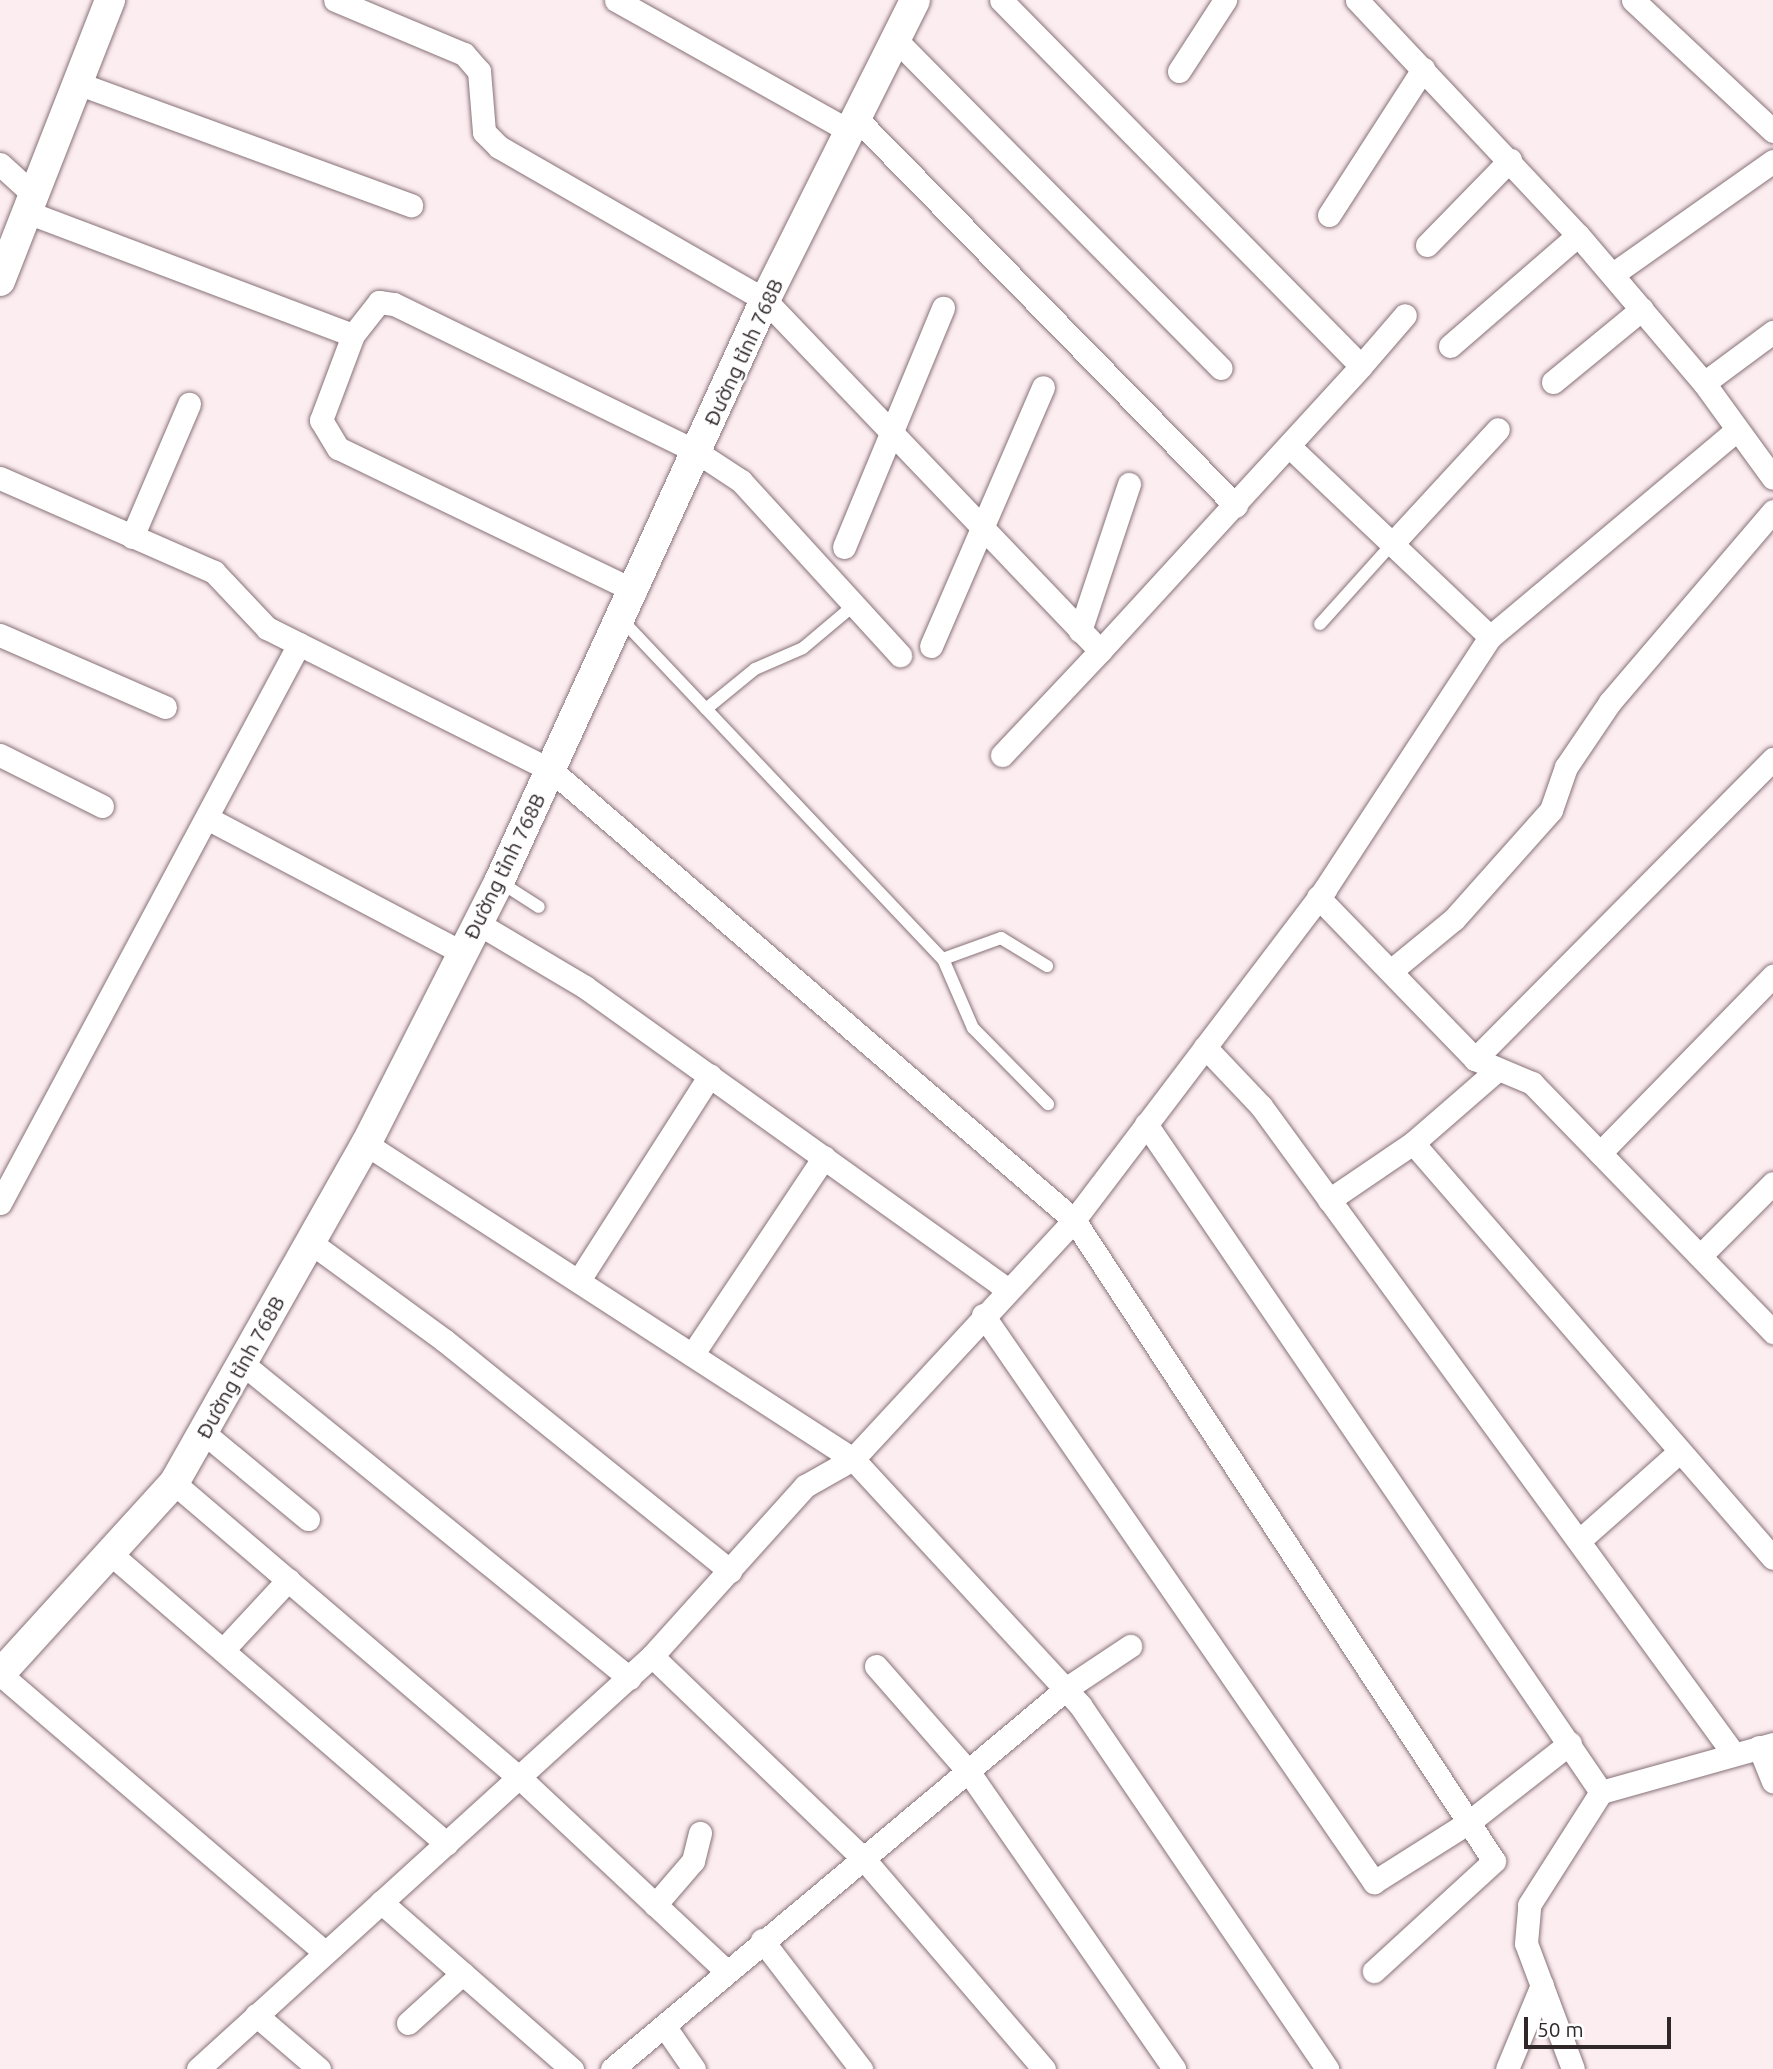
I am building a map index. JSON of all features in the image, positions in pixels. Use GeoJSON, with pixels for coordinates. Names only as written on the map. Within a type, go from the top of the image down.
{"type":"FeatureCollection","features":[{"type":"Feature","properties":{"kind":"street"},"geometry":{"type":"LineString","coordinates":[[0,281],[110,0]]}},
{"type":"Feature","properties":{"kind":"street"},"geometry":{"type":"LineString","coordinates":[[335,0],[458,50],[479,71],[478,112],[499,147],[765,300],[1100,651]]}},
{"type":"Feature","properties":{"kind":"street"},"geometry":{"type":"LineString","coordinates":[[616,0],[854,126],[1236,506]]}},
{"type":"Feature","properties":{"kind":"street","name":"Đường tỉnh 768B"},"geometry":{"type":"LineString","coordinates":[[0,1674],[113,1555],[174,1483],[366,1144],[461,951],[479,924],[622,620],[765,300],[897,41],[915,0]]}},
{"type":"Feature","properties":{"kind":"street"},"geometry":{"type":"LineString","coordinates":[[1001,0],[1361,366]]}},
{"type":"Feature","properties":{"kind":"street"},"geometry":{"type":"LineString","coordinates":[[1179,71],[1225,0]]}},
{"type":"Feature","properties":{"kind":"street"},"geometry":{"type":"LineString","coordinates":[[1357,0],[1510,160],[1613,274],[1704,383],[1734,432],[1773,478]]}},
{"type":"Feature","properties":{"kind":"street"},"geometry":{"type":"LineString","coordinates":[[1633,0],[1773,131]]}},
{"type":"Feature","properties":{"kind":"street"},"geometry":{"type":"LineString","coordinates":[[897,41],[1221,368]]}},
{"type":"Feature","properties":{"kind":"street"},"geometry":{"type":"LineString","coordinates":[[1329,215],[1423,69]]}},
{"type":"Feature","properties":{"kind":"street"},"geometry":{"type":"LineString","coordinates":[[77,83],[411,205]]}},
{"type":"Feature","properties":{"kind":"street"},"geometry":{"type":"LineString","coordinates":[[1427,246],[1510,160]]}},
{"type":"Feature","properties":{"kind":"street"},"geometry":{"type":"LineString","coordinates":[[1613,274],[1773,161]]}},
{"type":"Feature","properties":{"kind":"street"},"geometry":{"type":"LineString","coordinates":[[0,164],[30,203],[353,335]]}},
{"type":"Feature","properties":{"kind":"street"},"geometry":{"type":"LineString","coordinates":[[1450,346],[1578,235]]}},
{"type":"Feature","properties":{"kind":"street"},"geometry":{"type":"LineString","coordinates":[[635,591],[338,447],[321,420],[353,335],[379,302],[394,304],[697,452],[741,481],[900,656]]}},
{"type":"Feature","properties":{"kind":"street"},"geometry":{"type":"LineString","coordinates":[[844,547],[943,308]]}},
{"type":"Feature","properties":{"kind":"street"},"geometry":{"type":"LineString","coordinates":[[1553,382],[1642,309]]}},
{"type":"Feature","properties":{"kind":"street"},"geometry":{"type":"LineString","coordinates":[[1002,755],[1236,506],[1405,316]]}},
{"type":"Feature","properties":{"kind":"street"},"geometry":{"type":"LineString","coordinates":[[1704,383],[1773,332]]}},
{"type":"Feature","properties":{"kind":"street"},"geometry":{"type":"LineString","coordinates":[[931,646],[984,530],[1043,387]]}},
{"type":"Feature","properties":{"kind":"street"},"geometry":{"type":"LineString","coordinates":[[132,537],[188,404]]}},
{"type":"Feature","properties":{"kind":"street"},"geometry":{"type":"LineString","coordinates":[[1392,544],[1498,429]]}},
{"type":"Feature","properties":{"kind":"street"},"geometry":{"type":"LineString","coordinates":[[198,2069],[652,1656],[805,1486],[853,1459],[1007,1289],[1074,1220],[1318,897],[1490,637],[1734,432]]}},
{"type":"Feature","properties":{"kind":"street"},"geometry":{"type":"LineString","coordinates":[[1290,447],[1490,637]]}},
{"type":"Feature","properties":{"kind":"street"},"geometry":{"type":"LineString","coordinates":[[0,478],[214,572],[255,620],[551,770],[1074,1220],[1469,1822],[1493,1864],[1374,1971]]}},
{"type":"Feature","properties":{"kind":"street"},"geometry":{"type":"LineString","coordinates":[[1080,631],[1129,484]]}},
{"type":"Feature","properties":{"kind":"street"},"geometry":{"type":"LineString","coordinates":[[1392,970],[1454,919],[1551,810],[1566,767],[1610,702],[1773,511]]}},
{"type":"Feature","properties":{"kind":"street"},"geometry":{"type":"LineString","coordinates":[[0,635],[165,707]]}},
{"type":"Feature","properties":{"kind":"street"},"geometry":{"type":"LineString","coordinates":[[0,1203],[299,644]]}},
{"type":"Feature","properties":{"kind":"street"},"geometry":{"type":"LineString","coordinates":[[0,755],[102,806]]}},
{"type":"Feature","properties":{"kind":"street"},"geometry":{"type":"LineString","coordinates":[[1475,1059],[1773,759]]}},
{"type":"Feature","properties":{"kind":"street"},"geometry":{"type":"LineString","coordinates":[[207,818],[461,951]]}},
{"type":"Feature","properties":{"kind":"street"},"geometry":{"type":"LineString","coordinates":[[1318,897],[1392,970],[1475,1059],[1532,1083],[1773,1332]]}},
{"type":"Feature","properties":{"kind":"street"},"geometry":{"type":"LineString","coordinates":[[479,924],[710,1075],[1007,1289]]}},
{"type":"Feature","properties":{"kind":"street"},"geometry":{"type":"LineString","coordinates":[[1600,1153],[1773,976]]}},
{"type":"Feature","properties":{"kind":"street"},"geometry":{"type":"LineString","coordinates":[[1205,1047],[1261,1106],[1581,1539],[1733,1753]]}},
{"type":"Feature","properties":{"kind":"street"},"geometry":{"type":"LineString","coordinates":[[1329,1200],[1413,1143],[1497,1070]]}},
{"type":"Feature","properties":{"kind":"street"},"geometry":{"type":"LineString","coordinates":[[579,1280],[710,1075]]}},
{"type":"Feature","properties":{"kind":"street"},"geometry":{"type":"LineString","coordinates":[[1146,1124],[1601,1792]]}},
{"type":"Feature","properties":{"kind":"street"},"geometry":{"type":"LineString","coordinates":[[1413,1143],[1773,1558]]}},
{"type":"Feature","properties":{"kind":"street"},"geometry":{"type":"LineString","coordinates":[[366,1144],[853,1459],[1067,1688],[1327,2069]]}},
{"type":"Feature","properties":{"kind":"street"},"geometry":{"type":"LineString","coordinates":[[692,1354],[824,1157]]}},
{"type":"Feature","properties":{"kind":"street"},"geometry":{"type":"LineString","coordinates":[[1700,1256],[1773,1183]]}},
{"type":"Feature","properties":{"kind":"street"},"geometry":{"type":"LineString","coordinates":[[310,1242],[444,1340],[730,1571]]}},
{"type":"Feature","properties":{"kind":"street"},"geometry":{"type":"LineString","coordinates":[[983,1315],[1374,1882],[1469,1822],[1570,1743]]}},
{"type":"Feature","properties":{"kind":"street"},"geometry":{"type":"LineString","coordinates":[[243,1364],[629,1678]]}},
{"type":"Feature","properties":{"kind":"street"},"geometry":{"type":"LineString","coordinates":[[204,1433],[308,1519]]}},
{"type":"Feature","properties":{"kind":"street"},"geometry":{"type":"LineString","coordinates":[[1581,1539],[1680,1451]]}},
{"type":"Feature","properties":{"kind":"street"},"geometry":{"type":"LineString","coordinates":[[174,1483],[520,1778],[726,1971]]}},
{"type":"Feature","properties":{"kind":"street"},"geometry":{"type":"LineString","coordinates":[[113,1555],[447,1844]]}},
{"type":"Feature","properties":{"kind":"street"},"geometry":{"type":"LineString","coordinates":[[223,1650],[288,1580]]}},
{"type":"Feature","properties":{"kind":"street"},"geometry":{"type":"LineString","coordinates":[[612,2069],[665,2027],[762,1940],[1067,1688],[1130,1646]]}},
{"type":"Feature","properties":{"kind":"street"},"geometry":{"type":"LineString","coordinates":[[652,1656],[863,1858],[1044,2069]]}},
{"type":"Feature","properties":{"kind":"street"},"geometry":{"type":"LineString","coordinates":[[876,1666],[968,1771],[1174,2069]]}},
{"type":"Feature","properties":{"kind":"street"},"geometry":{"type":"LineString","coordinates":[[0,1674],[324,1952]]}},
{"type":"Feature","properties":{"kind":"street"},"geometry":{"type":"LineString","coordinates":[[1573,2069],[1526,1943],[1525,1916],[1601,1792],[1733,1753],[1766,1746],[1773,1781]]}},
{"type":"Feature","properties":{"kind":"street"},"geometry":{"type":"LineString","coordinates":[[655,1905],[693,1861],[700,1833]]}},
{"type":"Feature","properties":{"kind":"street"},"geometry":{"type":"LineString","coordinates":[[380,1902],[572,2069]]}},
{"type":"Feature","properties":{"kind":"street"},"geometry":{"type":"LineString","coordinates":[[762,1940],[861,2069]]}},
{"type":"Feature","properties":{"kind":"street"},"geometry":{"type":"LineString","coordinates":[[408,2023],[463,1973]]}},
{"type":"Feature","properties":{"kind":"street"},"geometry":{"type":"LineString","coordinates":[[1507,2069],[1542,1984]]}},
{"type":"Feature","properties":{"kind":"street"},"geometry":{"type":"LineString","coordinates":[[256,2015],[318,2069]]}},
{"type":"Feature","properties":{"kind":"street"},"geometry":{"type":"LineString","coordinates":[[665,2027],[694,2069]]}},
{"type":"Feature","properties":{"kind":"lane"},"geometry":{"type":"LineString","coordinates":[[1320,624],[1392,544]]}},
{"type":"Feature","properties":{"kind":"lane"},"geometry":{"type":"LineString","coordinates":[[706,709],[755,669],[803,648],[854,605]]}},
{"type":"Feature","properties":{"kind":"lane"},"geometry":{"type":"LineString","coordinates":[[622,620],[943,959],[974,1028],[1048,1104]]}},
{"type":"Feature","properties":{"kind":"lane"},"geometry":{"type":"LineString","coordinates":[[499,882],[539,907]]}},
{"type":"Feature","properties":{"kind":"lane"},"geometry":{"type":"LineString","coordinates":[[943,959],[1001,938],[1047,965]]}}]}
